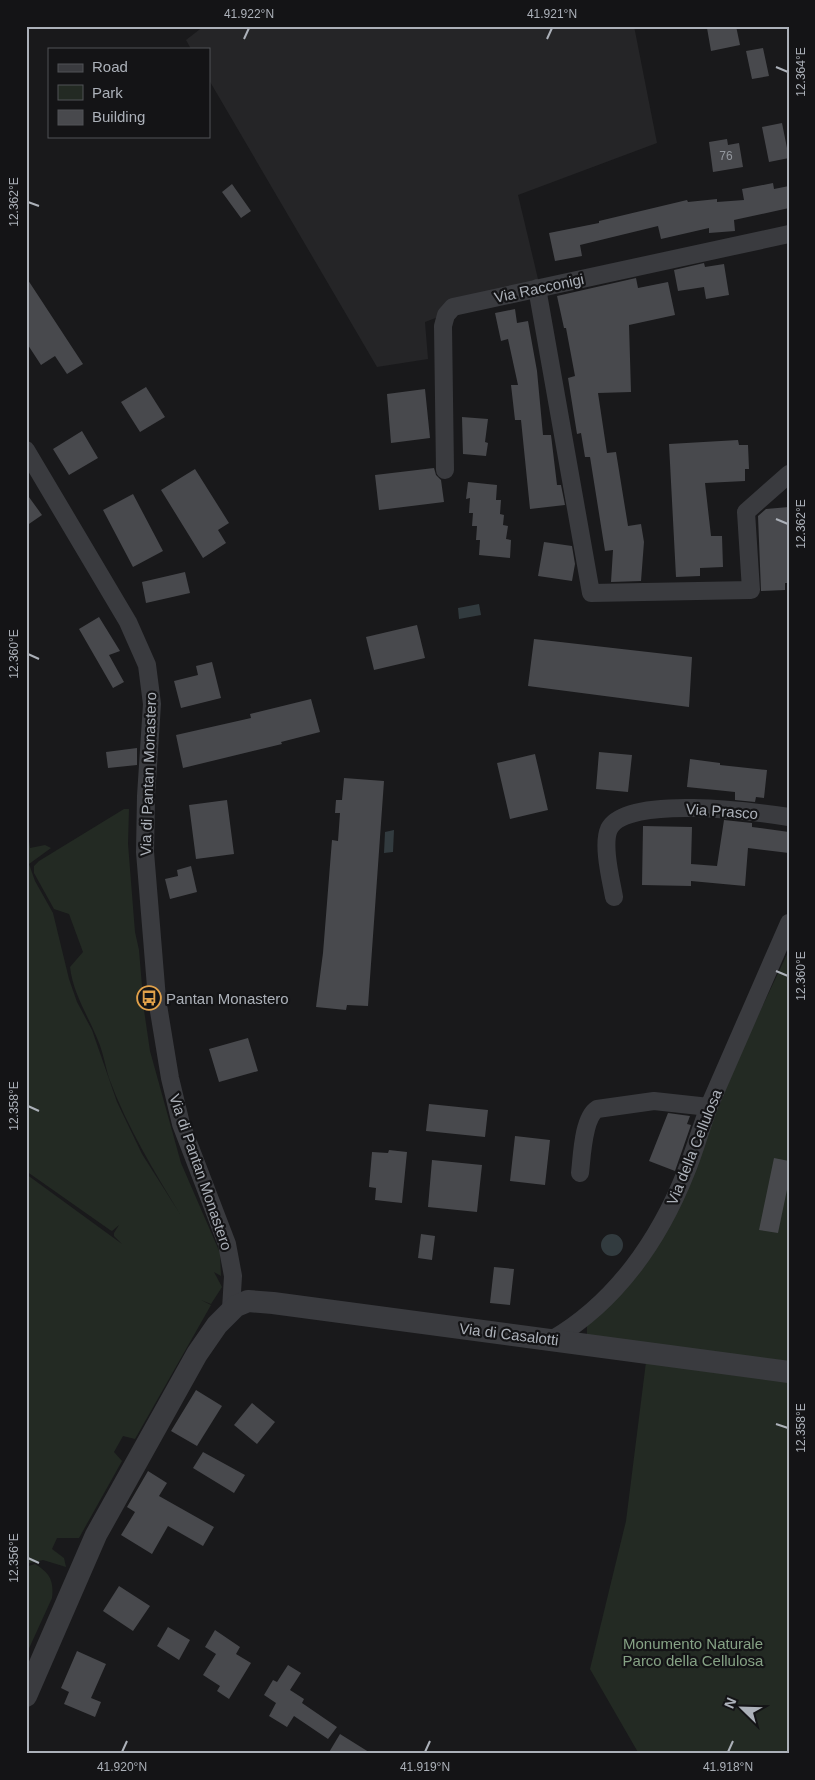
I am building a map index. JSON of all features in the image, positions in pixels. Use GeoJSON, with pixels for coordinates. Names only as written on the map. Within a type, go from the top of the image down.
{"type":"FeatureCollection","features":[{"type":"Feature","properties":{"kind":"street","name":"Via Racconigi"},"geometry":{"type":"LineString","coordinates":[[445,470],[442,330],[446,315],[456,306],[789,234]]}},
{"type":"Feature","properties":{"kind":"street"},"geometry":{"type":"LineString","coordinates":[[537,288],[591,593],[752,590],[746,512],[789,474]]}},
{"type":"Feature","properties":{"kind":"street","name":"Via di Pantan Monastero"},"geometry":{"type":"LineString","coordinates":[[26,450],[128,622],[148,665],[152,704],[146,796],[145,852],[157,999],[170,1078],[181,1124],[228,1244],[233,1276],[231,1309]]}},
{"type":"Feature","properties":{"kind":"street","name":"Via Prasco"},"geometry":{"type":"LineString","coordinates":[[614,897],[606,839],[612,825],[621,819],[651,811],[695,807],[730,809],[789,817]]}},
{"type":"Feature","properties":{"kind":"street","name":"Via della Cellulosa"},"geometry":{"type":"LineString","coordinates":[[553,1339],[590,1314],[620,1284],[647,1248],[685,1173],[709,1107],[789,922]]}},
{"type":"Feature","properties":{"kind":"street"},"geometry":{"type":"LineString","coordinates":[[580,1172],[587,1123],[592,1112],[597,1109],[654,1101],[709,1107]]}},
{"type":"Feature","properties":{"kind":"street","name":"Via di Casalotti"},"geometry":{"type":"LineString","coordinates":[[231,1309],[244,1302],[273,1303],[789,1372]]}},
{"type":"Feature","properties":{"kind":"street"},"geometry":{"type":"LineString","coordinates":[[26,1696],[96,1535],[190,1365],[204,1342],[231,1309]]}},
{"type":"Feature","properties":{"kind":"shaded area"},"geometry":{"type":"Polygon","coordinates":[[[204,26],[634,26],[657,143],[518,195],[538,279],[425,322],[428,359],[377,367],[210,82],[210,48],[190,48],[186,40],[204,26]]]}},
{"type":"Feature","properties":{"kind":"shaded area"},"geometry":{"type":"Polygon","coordinates":[[[479,604],[481,615],[459,619],[458,608],[479,604]]]}},
{"type":"Feature","properties":{"kind":"shaded area"},"geometry":{"type":"Polygon","coordinates":[[[394,830],[393,852],[384,853],[385,832],[394,830]]]}},
{"type":"Feature","properties":{"kind":"shaded area"},"geometry":{"type":"Polygon","coordinates":[[[612,1234],[620,1237],[623,1245],[620,1253],[612,1256],[604,1253],[601,1245],[604,1237],[612,1234]]]}},
{"type":"Feature","properties":{"kind":"green space"},"geometry":{"type":"Polygon","coordinates":[[[124,809],[129,809],[128,844],[135,932],[139,950],[144,1010],[150,1051],[181,1163],[220,1253],[221,1276],[214,1272],[222,1287],[211,1304],[201,1300],[211,1305],[135,1439],[123,1436],[114,1452],[122,1461],[79,1538],[57,1538],[52,1549],[64,1558],[66,1567],[43,1560],[26,1564],[26,1174],[122,1244],[114,1236],[119,1225],[112,1231],[110,1230],[26,1171],[26,820],[30,848],[45,845],[51,848],[29,864],[35,881],[53,913],[69,979],[77,1002],[92,1030],[117,1102],[142,1154],[180,1214],[124,1114],[109,1078],[99,1043],[77,995],[70,967],[83,952],[69,914],[54,909],[34,873],[34,866],[39,861],[124,809]]]}},
{"type":"Feature","properties":{"kind":"green space","name":"Monumento Naturale Parco della Cellulosa"},"geometry":{"type":"Polygon","coordinates":[[[789,950],[789,1754],[639,1754],[590,1669],[626,1521],[648,1346],[587,1336],[587,1324],[615,1298],[743,1047],[789,950]]]}},
{"type":"Feature","properties":{"kind":"green space"},"geometry":{"type":"Polygon","coordinates":[[[35,1564],[50,1578],[52,1598],[26,1655],[26,1567],[35,1564]]]}},
{"type":"Feature","properties":{"kind":"building"},"geometry":{"type":"Polygon","coordinates":[[[736,26],[740,45],[711,51],[707,28],[736,26]]]}},
{"type":"Feature","properties":{"kind":"building"},"geometry":{"type":"Polygon","coordinates":[[[763,48],[769,76],[752,79],[746,51],[763,48]]]}},
{"type":"Feature","properties":{"kind":"building"},"geometry":{"type":"Polygon","coordinates":[[[782,123],[789,158],[769,162],[762,127],[782,123]]]}},
{"type":"Feature","properties":{"kind":"building"},"geometry":{"type":"Polygon","coordinates":[[[727,139],[728,145],[739,143],[743,167],[713,172],[709,142],[727,139]]]}},
{"type":"Feature","properties":{"kind":"building"},"geometry":{"type":"Polygon","coordinates":[[[773,183],[774,189],[789,186],[789,208],[734,220],[735,231],[709,233],[709,228],[661,239],[658,226],[580,245],[582,256],[555,261],[549,233],[599,223],[599,221],[687,200],[688,202],[717,199],[717,202],[744,200],[742,189],[773,183]]]}},
{"type":"Feature","properties":{"kind":"building"},"geometry":{"type":"Polygon","coordinates":[[[232,184],[251,211],[241,218],[222,192],[232,184]]]}},
{"type":"Feature","properties":{"kind":"building"},"geometry":{"type":"Polygon","coordinates":[[[704,263],[705,267],[724,264],[729,295],[706,299],[704,287],[678,291],[674,270],[704,263]]]}},
{"type":"Feature","properties":{"kind":"building"},"geometry":{"type":"Polygon","coordinates":[[[26,277],[83,364],[67,374],[55,356],[41,365],[26,342],[26,277]]]}},
{"type":"Feature","properties":{"kind":"building"},"geometry":{"type":"Polygon","coordinates":[[[636,278],[638,288],[668,282],[675,315],[629,325],[631,392],[598,393],[607,453],[616,452],[628,526],[641,524],[644,542],[641,581],[611,582],[613,550],[605,551],[590,457],[585,457],[581,433],[577,434],[568,378],[575,376],[566,328],[564,328],[557,296],[636,278]]]}},
{"type":"Feature","properties":{"kind":"building"},"geometry":{"type":"Polygon","coordinates":[[[515,309],[517,323],[528,321],[537,371],[543,435],[551,435],[557,485],[561,485],[565,505],[530,509],[521,420],[515,420],[511,385],[518,385],[508,339],[501,341],[495,313],[515,309]]]}},
{"type":"Feature","properties":{"kind":"building"},"geometry":{"type":"Polygon","coordinates":[[[146,387],[165,417],[140,432],[121,402],[146,387]]]}},
{"type":"Feature","properties":{"kind":"building"},"geometry":{"type":"Polygon","coordinates":[[[425,389],[430,438],[391,443],[387,394],[425,389]]]}},
{"type":"Feature","properties":{"kind":"building"},"geometry":{"type":"Polygon","coordinates":[[[462,417],[488,419],[485,442],[488,443],[486,456],[463,454],[462,417]]]}},
{"type":"Feature","properties":{"kind":"building"},"geometry":{"type":"Polygon","coordinates":[[[82,431],[98,458],[69,475],[53,449],[82,431]]]}},
{"type":"Feature","properties":{"kind":"building"},"geometry":{"type":"Polygon","coordinates":[[[738,440],[739,445],[748,445],[749,469],[745,469],[745,481],[705,483],[711,536],[722,536],[723,567],[700,568],[700,576],[676,577],[669,444],[738,440]]]}},
{"type":"Feature","properties":{"kind":"building"},"geometry":{"type":"Polygon","coordinates":[[[434,468],[436,475],[441,480],[444,502],[379,510],[375,475],[434,468]]]}},
{"type":"Feature","properties":{"kind":"building"},"geometry":{"type":"Polygon","coordinates":[[[195,469],[229,523],[218,530],[226,543],[203,558],[161,490],[195,469]]]}},
{"type":"Feature","properties":{"kind":"building"},"geometry":{"type":"Polygon","coordinates":[[[468,482],[497,485],[496,500],[501,500],[500,514],[504,515],[503,525],[508,526],[506,539],[511,540],[510,558],[479,555],[480,540],[476,540],[477,526],[472,526],[473,513],[469,513],[470,498],[466,499],[468,482]]]}},
{"type":"Feature","properties":{"kind":"building"},"geometry":{"type":"Polygon","coordinates":[[[26,493],[42,515],[26,526],[26,493]]]}},
{"type":"Feature","properties":{"kind":"building"},"geometry":{"type":"Polygon","coordinates":[[[133,494],[163,551],[133,567],[103,510],[133,494]]]}},
{"type":"Feature","properties":{"kind":"building"},"geometry":{"type":"Polygon","coordinates":[[[789,507],[789,583],[785,583],[785,590],[761,591],[758,516],[766,509],[789,507]]]}},
{"type":"Feature","properties":{"kind":"building"},"geometry":{"type":"Polygon","coordinates":[[[544,542],[572,546],[575,564],[572,581],[538,576],[544,542]]]}},
{"type":"Feature","properties":{"kind":"building"},"geometry":{"type":"Polygon","coordinates":[[[185,572],[190,593],[146,603],[142,582],[185,572]]]}},
{"type":"Feature","properties":{"kind":"building"},"geometry":{"type":"Polygon","coordinates":[[[99,617],[120,651],[109,655],[124,682],[113,688],[79,629],[99,617]]]}},
{"type":"Feature","properties":{"kind":"building"},"geometry":{"type":"Polygon","coordinates":[[[417,625],[425,658],[374,670],[366,637],[417,625]]]}},
{"type":"Feature","properties":{"kind":"building"},"geometry":{"type":"Polygon","coordinates":[[[534,639],[692,657],[689,707],[528,686],[534,639]]]}},
{"type":"Feature","properties":{"kind":"building"},"geometry":{"type":"Polygon","coordinates":[[[212,662],[221,698],[181,708],[174,681],[198,675],[196,666],[212,662]]]}},
{"type":"Feature","properties":{"kind":"building"},"geometry":{"type":"Polygon","coordinates":[[[311,699],[320,732],[281,742],[282,744],[183,768],[176,735],[251,718],[250,714],[311,699]]]}},
{"type":"Feature","properties":{"kind":"building"},"geometry":{"type":"Polygon","coordinates":[[[137,748],[137,765],[108,768],[106,752],[137,748]]]}},
{"type":"Feature","properties":{"kind":"building"},"geometry":{"type":"Polygon","coordinates":[[[599,752],[632,755],[628,792],[596,789],[599,752]]]}},
{"type":"Feature","properties":{"kind":"building"},"geometry":{"type":"Polygon","coordinates":[[[535,754],[548,810],[510,819],[497,763],[535,754]]]}},
{"type":"Feature","properties":{"kind":"building"},"geometry":{"type":"Polygon","coordinates":[[[690,759],[720,763],[720,765],[767,770],[764,798],[756,797],[755,802],[735,800],[735,792],[687,787],[690,759]]]}},
{"type":"Feature","properties":{"kind":"building"},"geometry":{"type":"Polygon","coordinates":[[[344,778],[384,781],[368,1006],[347,1005],[346,1010],[316,1007],[323,953],[332,840],[338,841],[340,813],[335,813],[336,800],[342,800],[344,778]]]}},
{"type":"Feature","properties":{"kind":"building"},"geometry":{"type":"Polygon","coordinates":[[[227,800],[234,854],[196,859],[189,805],[227,800]]]}},
{"type":"Feature","properties":{"kind":"building"},"geometry":{"type":"Polygon","coordinates":[[[724,820],[752,823],[752,827],[789,832],[789,853],[748,848],[745,886],[691,881],[691,886],[642,885],[643,826],[692,827],[691,864],[717,866],[724,820]]]}},
{"type":"Feature","properties":{"kind":"building"},"geometry":{"type":"Polygon","coordinates":[[[191,866],[197,892],[170,899],[165,879],[178,876],[177,870],[191,866]]]}},
{"type":"Feature","properties":{"kind":"building"},"geometry":{"type":"Polygon","coordinates":[[[248,1038],[258,1071],[219,1082],[209,1049],[248,1038]]]}},
{"type":"Feature","properties":{"kind":"building"},"geometry":{"type":"Polygon","coordinates":[[[429,1104],[488,1110],[485,1137],[426,1131],[429,1104]]]}},
{"type":"Feature","properties":{"kind":"building"},"geometry":{"type":"Polygon","coordinates":[[[668,1113],[690,1116],[687,1124],[691,1125],[675,1171],[649,1161],[668,1113]]]}},
{"type":"Feature","properties":{"kind":"building"},"geometry":{"type":"Polygon","coordinates":[[[515,1136],[550,1140],[545,1185],[510,1181],[515,1136]]]}},
{"type":"Feature","properties":{"kind":"building"},"geometry":{"type":"Polygon","coordinates":[[[389,1150],[407,1152],[402,1203],[375,1200],[376,1188],[369,1187],[372,1152],[388,1153],[389,1150]]]}},
{"type":"Feature","properties":{"kind":"building"},"geometry":{"type":"Polygon","coordinates":[[[774,1158],[789,1161],[789,1180],[778,1233],[759,1230],[774,1158]]]}},
{"type":"Feature","properties":{"kind":"building"},"geometry":{"type":"Polygon","coordinates":[[[432,1160],[482,1165],[477,1212],[428,1207],[432,1160]]]}},
{"type":"Feature","properties":{"kind":"building"},"geometry":{"type":"Polygon","coordinates":[[[421,1234],[435,1236],[432,1260],[418,1258],[421,1234]]]}},
{"type":"Feature","properties":{"kind":"building"},"geometry":{"type":"Polygon","coordinates":[[[494,1267],[514,1269],[510,1305],[490,1303],[494,1267]]]}},
{"type":"Feature","properties":{"kind":"building"},"geometry":{"type":"Polygon","coordinates":[[[196,1390],[222,1406],[197,1446],[171,1431],[196,1390]]]}},
{"type":"Feature","properties":{"kind":"building"},"geometry":{"type":"Polygon","coordinates":[[[252,1403],[275,1422],[257,1444],[234,1425],[252,1403]]]}},
{"type":"Feature","properties":{"kind":"building"},"geometry":{"type":"Polygon","coordinates":[[[203,1452],[245,1475],[234,1493],[193,1468],[203,1452]]]}},
{"type":"Feature","properties":{"kind":"building"},"geometry":{"type":"Polygon","coordinates":[[[148,1471],[167,1483],[159,1496],[214,1527],[203,1546],[168,1526],[152,1554],[121,1535],[135,1512],[127,1507],[148,1471]]]}},
{"type":"Feature","properties":{"kind":"building"},"geometry":{"type":"Polygon","coordinates":[[[119,1586],[150,1606],[133,1631],[103,1611],[119,1586]]]}},
{"type":"Feature","properties":{"kind":"building"},"geometry":{"type":"Polygon","coordinates":[[[168,1627],[190,1640],[179,1660],[157,1646],[168,1627]]]}},
{"type":"Feature","properties":{"kind":"building"},"geometry":{"type":"Polygon","coordinates":[[[215,1630],[240,1647],[236,1654],[251,1663],[229,1699],[217,1691],[220,1686],[203,1675],[216,1654],[205,1647],[215,1630]]]}},
{"type":"Feature","properties":{"kind":"building"},"geometry":{"type":"Polygon","coordinates":[[[77,1651],[106,1664],[91,1698],[101,1702],[95,1717],[64,1704],[69,1692],[61,1688],[77,1651]]]}},
{"type":"Feature","properties":{"kind":"building"},"geometry":{"type":"Polygon","coordinates":[[[288,1665],[301,1673],[290,1690],[304,1699],[302,1703],[337,1727],[328,1739],[294,1716],[287,1727],[269,1716],[276,1703],[264,1695],[273,1680],[277,1682],[288,1665]]]}},
{"type":"Feature","properties":{"kind":"building"},"geometry":{"type":"Polygon","coordinates":[[[340,1734],[372,1754],[328,1754],[340,1734]]]}},
{"type":"Feature","properties":{"kind":"place","name":"Pantan Monastero"},"geometry":{"type":"Point","coordinates":[149,998]}}]}
